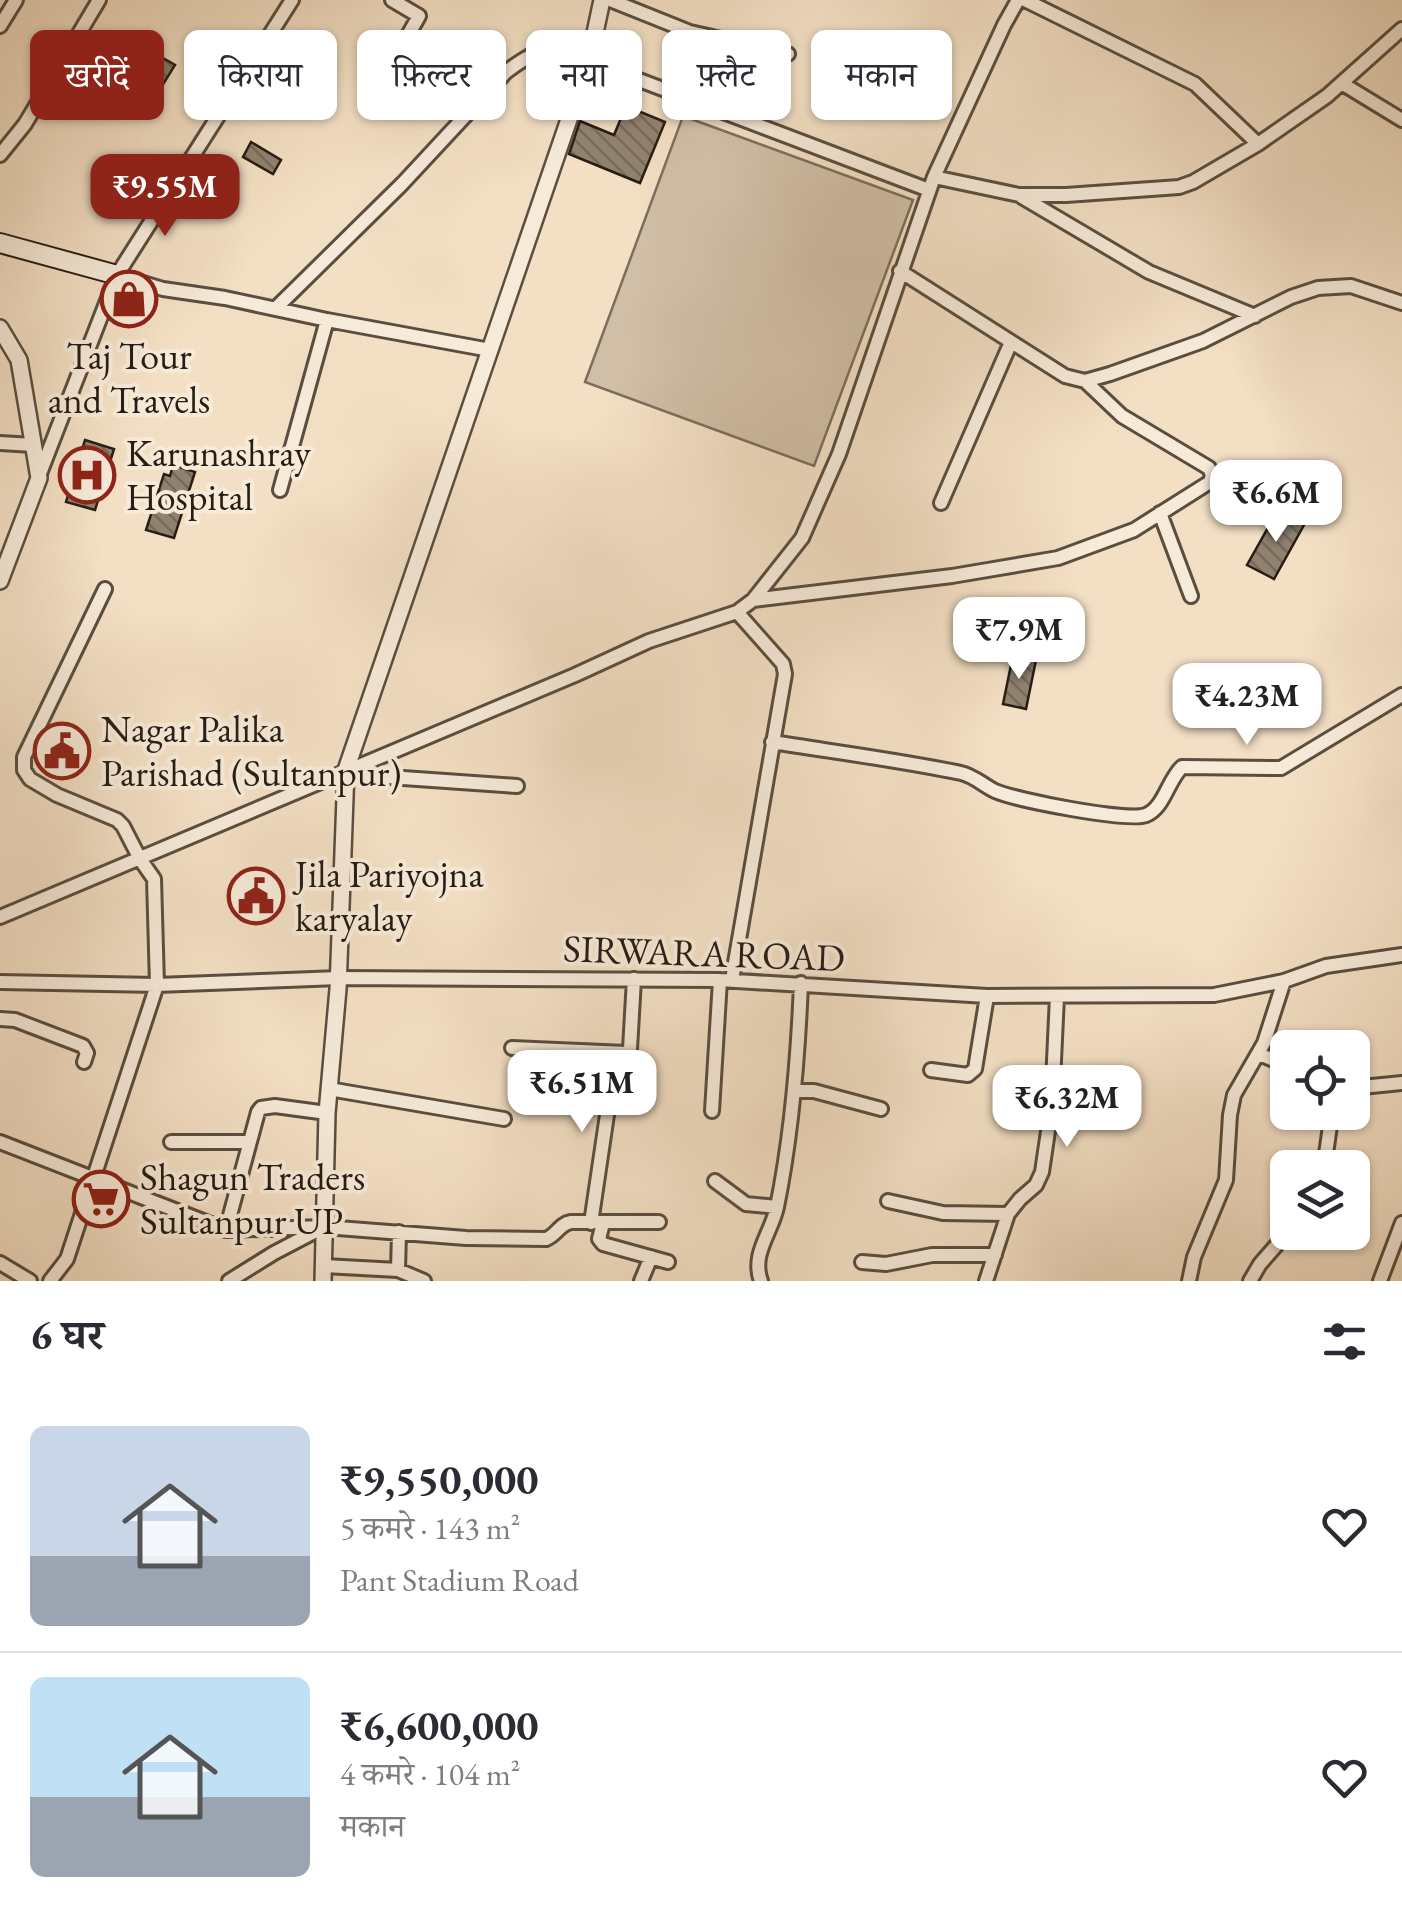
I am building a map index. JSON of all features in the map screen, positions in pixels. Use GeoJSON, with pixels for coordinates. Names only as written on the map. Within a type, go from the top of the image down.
{"type":"FeatureCollection","features":[{"type":"Feature","properties":{"kind":"main road"},"geometry":{"type":"LineString","coordinates":[[0,243],[118,275]]}},
{"type":"Feature","properties":{"kind":"street"},"geometry":{"type":"LineString","coordinates":[[0,26],[16,0]]}},
{"type":"Feature","properties":{"kind":"street"},"geometry":{"type":"LineString","coordinates":[[0,155],[25,124],[99,0]]}},
{"type":"Feature","properties":{"kind":"street"},"geometry":{"type":"LineString","coordinates":[[0,580],[118,275],[292,0]]}},
{"type":"Feature","properties":{"kind":"street"},"geometry":{"type":"LineString","coordinates":[[392,0],[419,16],[411,30]]}},
{"type":"Feature","properties":{"kind":"street"},"geometry":{"type":"LineString","coordinates":[[596,30],[602,0]]}},
{"type":"Feature","properties":{"kind":"street"},"geometry":{"type":"LineString","coordinates":[[610,0],[685,30]]}},
{"type":"Feature","properties":{"kind":"street"},"geometry":{"type":"LineString","coordinates":[[0,916],[649,641],[737,612],[752,600],[802,538],[822,496],[931,184],[1004,25],[1022,0],[1195,84],[1258,144]]}},
{"type":"Feature","properties":{"kind":"street"},"geometry":{"type":"LineString","coordinates":[[642,79],[931,184],[1066,195],[1179,187],[1193,182],[1258,144],[1343,84],[1402,29]]}},
{"type":"Feature","properties":{"kind":"street"},"geometry":{"type":"LineString","coordinates":[[506,72],[526,59]]}},
{"type":"Feature","properties":{"kind":"street"},"geometry":{"type":"LineString","coordinates":[[1343,84],[1402,120]]}},
{"type":"Feature","properties":{"kind":"street"},"geometry":{"type":"LineString","coordinates":[[275,309],[461,120]]}},
{"type":"Feature","properties":{"kind":"street"},"geometry":{"type":"LineString","coordinates":[[424,1281],[398,1270],[324,1274],[327,1113],[339,978],[346,772],[569,120]]}},
{"type":"Feature","properties":{"kind":"street"},"geometry":{"type":"LineString","coordinates":[[1018,194],[1150,272],[1255,316]]}},
{"type":"Feature","properties":{"kind":"street"},"geometry":{"type":"LineString","coordinates":[[752,600],[952,576],[1058,558],[1134,530],[1210,482],[1209,468],[1122,416],[1085,381],[1065,376],[900,271]]}},
{"type":"Feature","properties":{"kind":"street"},"geometry":{"type":"LineString","coordinates":[[118,275],[163,290],[225,298],[490,350]]}},
{"type":"Feature","properties":{"kind":"street"},"geometry":{"type":"LineString","coordinates":[[1085,381],[1203,341],[1291,297],[1318,288],[1352,286],[1402,303]]}},
{"type":"Feature","properties":{"kind":"street"},"geometry":{"type":"LineString","coordinates":[[280,490],[327,320]]}},
{"type":"Feature","properties":{"kind":"street"},"geometry":{"type":"LineString","coordinates":[[0,328],[19,360],[38,478]]}},
{"type":"Feature","properties":{"kind":"street"},"geometry":{"type":"LineString","coordinates":[[942,502],[1011,342]]}},
{"type":"Feature","properties":{"kind":"street"},"geometry":{"type":"LineString","coordinates":[[0,443],[33,445]]}},
{"type":"Feature","properties":{"kind":"street"},"geometry":{"type":"LineString","coordinates":[[1160,513],[1191,596]]}},
{"type":"Feature","properties":{"kind":"street"},"geometry":{"type":"LineString","coordinates":[[50,1281],[67,1259],[157,985],[154,879],[123,826],[57,795],[30,779],[24,770],[24,757],[104,589]]}},
{"type":"Feature","properties":{"kind":"street"},"geometry":{"type":"LineString","coordinates":[[712,1111],[726,980],[785,674],[783,664],[737,612]]}},
{"type":"Feature","properties":{"kind":"street"},"geometry":{"type":"LineString","coordinates":[[772,742],[967,774],[996,791],[1018,797],[1140,816],[1156,808],[1182,767],[1281,768],[1402,696]]}},
{"type":"Feature","properties":{"kind":"street"},"geometry":{"type":"LineString","coordinates":[[346,772],[517,786]]}},
{"type":"Feature","properties":{"kind":"street","name":"SIRWARA ROAD"},"geometry":{"type":"LineString","coordinates":[[0,982],[157,985],[339,978],[634,979],[801,983],[986,996],[1214,994],[1284,981],[1326,966],[1402,955]]}},
{"type":"Feature","properties":{"kind":"street"},"geometry":{"type":"LineString","coordinates":[[512,1048],[626,1053],[630,1050],[634,979]]}},
{"type":"Feature","properties":{"kind":"street"},"geometry":{"type":"LineString","coordinates":[[1188,1281],[1194,1256],[1226,1180],[1234,1095],[1259,1054],[1284,981]]}},
{"type":"Feature","properties":{"kind":"street"},"geometry":{"type":"LineString","coordinates":[[761,1281],[758,1260],[777,1208],[795,1090],[801,983]]}},
{"type":"Feature","properties":{"kind":"street"},"geometry":{"type":"LineString","coordinates":[[932,1070],[972,1073],[986,996]]}},
{"type":"Feature","properties":{"kind":"street"},"geometry":{"type":"LineString","coordinates":[[986,1281],[1008,1214],[1036,1185],[1042,1172],[1052,1104],[1057,996]]}},
{"type":"Feature","properties":{"kind":"street"},"geometry":{"type":"LineString","coordinates":[[0,1019],[15,1020],[83,1046],[87,1053],[84,1062]]}},
{"type":"Feature","properties":{"kind":"street"},"geometry":{"type":"LineString","coordinates":[[616,1054],[597,1223],[600,1242],[668,1262]]}},
{"type":"Feature","properties":{"kind":"street"},"geometry":{"type":"LineString","coordinates":[[1259,1054],[1270,1059]]}},
{"type":"Feature","properties":{"kind":"street"},"geometry":{"type":"LineString","coordinates":[[1370,1086],[1402,1083]]}},
{"type":"Feature","properties":{"kind":"street"},"geometry":{"type":"LineString","coordinates":[[329,1089],[504,1118]]}},
{"type":"Feature","properties":{"kind":"street"},"geometry":{"type":"LineString","coordinates":[[795,1090],[814,1091],[881,1109]]}},
{"type":"Feature","properties":{"kind":"street"},"geometry":{"type":"LineString","coordinates":[[226,1230],[258,1112],[275,1106],[327,1113]]}},
{"type":"Feature","properties":{"kind":"street"},"geometry":{"type":"LineString","coordinates":[[0,1142],[226,1230],[325,1227],[466,1238],[546,1239],[564,1223],[658,1222]]}},
{"type":"Feature","properties":{"kind":"street"},"geometry":{"type":"LineString","coordinates":[[171,1142],[250,1142]]}},
{"type":"Feature","properties":{"kind":"street"},"geometry":{"type":"LineString","coordinates":[[715,1181],[746,1204],[777,1208]]}},
{"type":"Feature","properties":{"kind":"street"},"geometry":{"type":"LineString","coordinates":[[888,1201],[943,1213],[1008,1214]]}},
{"type":"Feature","properties":{"kind":"street"},"geometry":{"type":"LineString","coordinates":[[1380,1281],[1402,1223]]}},
{"type":"Feature","properties":{"kind":"street"},"geometry":{"type":"LineString","coordinates":[[229,1281],[325,1227]]}},
{"type":"Feature","properties":{"kind":"street"},"geometry":{"type":"LineString","coordinates":[[398,1270],[399,1232]]}},
{"type":"Feature","properties":{"kind":"street"},"geometry":{"type":"LineString","coordinates":[[1250,1281],[1272,1250]]}},
{"type":"Feature","properties":{"kind":"street"},"geometry":{"type":"LineString","coordinates":[[862,1262],[886,1264],[921,1255],[995,1255]]}},
{"type":"Feature","properties":{"kind":"street"},"geometry":{"type":"LineString","coordinates":[[640,1281],[651,1257]]}},
{"type":"Feature","properties":{"kind":"street"},"geometry":{"type":"LineString","coordinates":[[0,1263],[30,1281]]}},
{"type":"Feature","properties":{"kind":"shaded area"},"geometry":{"type":"Polygon","coordinates":[[[682,120],[694,120],[913,200],[814,466],[585,382],[682,120]]]}},
{"type":"Feature","properties":{"kind":"building"},"geometry":{"type":"Polygon","coordinates":[[[164,59],[175,65],[164,83],[164,59]]]}},
{"type":"Feature","properties":{"kind":"building"},"geometry":{"type":"Polygon","coordinates":[[[642,113],[665,122],[640,183],[569,154],[580,121],[614,135],[620,120],[642,120],[642,113]]]}},
{"type":"Feature","properties":{"kind":"building"},"geometry":{"type":"Polygon","coordinates":[[[251,142],[281,160],[273,174],[243,157],[251,142]]]}},
{"type":"Feature","properties":{"kind":"building"},"geometry":{"type":"Polygon","coordinates":[[[85,440],[114,449],[95,510],[66,502],[85,440]]]}},
{"type":"Feature","properties":{"kind":"building"},"geometry":{"type":"Polygon","coordinates":[[[173,465],[195,472],[174,538],[146,530],[164,474],[170,476],[173,465]]]}},
{"type":"Feature","properties":{"kind":"building"},"geometry":{"type":"Polygon","coordinates":[[[1278,510],[1304,525],[1274,579],[1247,565],[1278,510]]]}},
{"type":"Feature","properties":{"kind":"building"},"geometry":{"type":"Polygon","coordinates":[[[1013,655],[1036,660],[1026,709],[1003,704],[1013,655]]]}},
{"type":"Feature","properties":{"kind":"place","name":"Taj Tour and Travels"},"geometry":{"type":"Point","coordinates":[129,299]}},
{"type":"Feature","properties":{"kind":"place","name":"Karunashray Hospital"},"geometry":{"type":"Point","coordinates":[87,475]}},
{"type":"Feature","properties":{"kind":"place","name":"Nagar Palika Parishad (Sultanpur)"},"geometry":{"type":"Point","coordinates":[62,751]}},
{"type":"Feature","properties":{"kind":"place","name":"Jila Pariyojna karyalay"},"geometry":{"type":"Point","coordinates":[256,896]}},
{"type":"Feature","properties":{"kind":"place","name":"Shagun Traders Sultanpur UP"},"geometry":{"type":"Point","coordinates":[101,1199]}}]}
